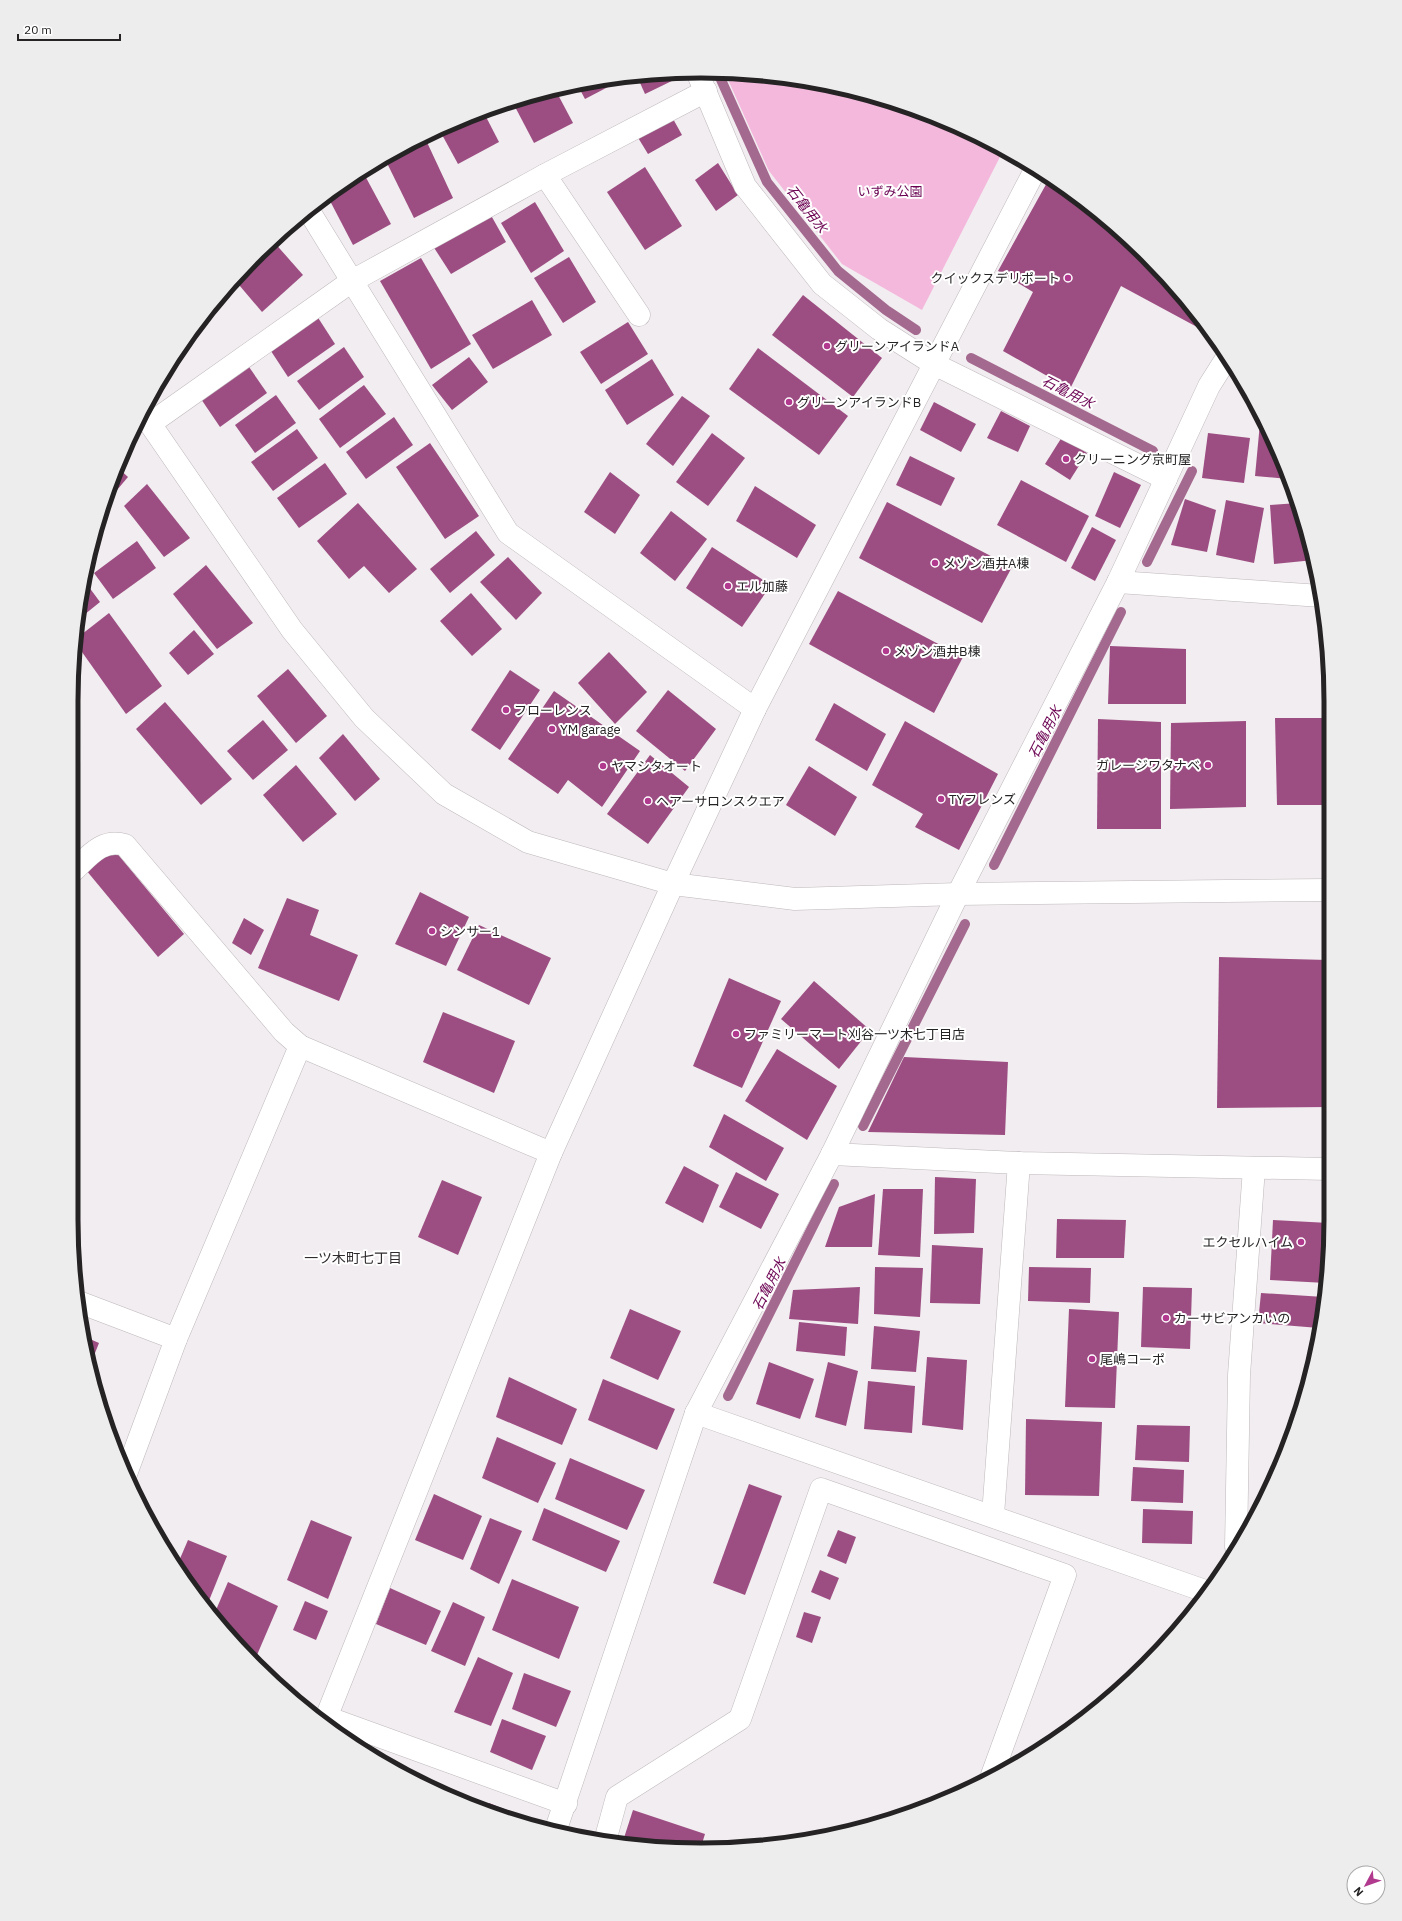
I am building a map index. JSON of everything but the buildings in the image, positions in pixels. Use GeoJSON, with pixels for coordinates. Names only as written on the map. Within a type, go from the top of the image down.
{"type":"FeatureCollection","features":[{"type":"Feature","properties":{"kind":"street"},"geometry":{"type":"LineString","coordinates":[[1166,479],[934,364],[879,329],[822,284],[745,186],[702,83],[545,175],[352,281],[146,418],[292,630],[364,718],[444,794],[528,842],[673,884],[795,899],[958,894],[1324,890]]}},
{"type":"Feature","properties":{"kind":"street"},"geometry":{"type":"LineString","coordinates":[[326,1717],[551,1153],[673,884],[755,709],[1033,174]]}},
{"type":"Feature","properties":{"kind":"street"},"geometry":{"type":"LineString","coordinates":[[545,175],[639,315]]}},
{"type":"Feature","properties":{"kind":"street"},"geometry":{"type":"LineString","coordinates":[[312,215],[508,532],[755,709]]}},
{"type":"Feature","properties":{"kind":"street"},"geometry":{"type":"LineString","coordinates":[[557,1826],[696,1413],[832,1154],[958,894],[1118,582],[1209,386],[1224,363]]}},
{"type":"Feature","properties":{"kind":"street"},"geometry":{"type":"LineString","coordinates":[[1118,582],[1315,596]]}},
{"type":"Feature","properties":{"kind":"street"},"geometry":{"type":"LineString","coordinates":[[78,866],[104,844],[115,842],[125,845],[284,1032],[300,1046],[551,1153]]}},
{"type":"Feature","properties":{"kind":"street"},"geometry":{"type":"LineString","coordinates":[[129,1466],[176,1339],[300,1046]]}},
{"type":"Feature","properties":{"kind":"street"},"geometry":{"type":"LineString","coordinates":[[832,1154],[1020,1163],[1324,1169]]}},
{"type":"Feature","properties":{"kind":"street"},"geometry":{"type":"LineString","coordinates":[[993,1515],[1020,1163]]}},
{"type":"Feature","properties":{"kind":"street"},"geometry":{"type":"LineString","coordinates":[[1236,1540],[1239,1375],[1254,1168]]}},
{"type":"Feature","properties":{"kind":"street"},"geometry":{"type":"LineString","coordinates":[[83,1304],[176,1339]]}},
{"type":"Feature","properties":{"kind":"street"},"geometry":{"type":"LineString","coordinates":[[696,1413],[993,1515],[1202,1590]]}},
{"type":"Feature","properties":{"kind":"street"},"geometry":{"type":"LineString","coordinates":[[607,1836],[618,1797],[740,1719],[821,1489],[1065,1575],[994,1770]]}},
{"type":"Feature","properties":{"kind":"street"},"geometry":{"type":"LineString","coordinates":[[335,1724],[566,1804]]}},
{"type":"Feature","properties":{"kind":"green space","name":"いずみ公園"},"geometry":{"type":"Polygon","coordinates":[[[728,79],[782,83],[862,99],[939,125],[977,142],[1001,155],[922,310],[842,264],[769,171],[728,79]]]}},
{"type":"Feature","properties":{"kind":"waterway","name":"石亀用水"},"geometry":{"type":"LineString","coordinates":[[720,78],[767,182],[838,271],[886,310],[916,330]]}},
{"type":"Feature","properties":{"kind":"waterway","name":"石亀用水"},"geometry":{"type":"LineString","coordinates":[[971,358],[1153,451]]}},
{"type":"Feature","properties":{"kind":"waterway","name":"石亀用水"},"geometry":{"type":"LineString","coordinates":[[1147,562],[1192,471]]}},
{"type":"Feature","properties":{"kind":"waterway","name":"石亀用水"},"geometry":{"type":"LineString","coordinates":[[994,865],[1121,612]]}},
{"type":"Feature","properties":{"kind":"waterway","name":"石亀用水"},"geometry":{"type":"LineString","coordinates":[[863,1126],[965,924]]}},
{"type":"Feature","properties":{"kind":"waterway","name":"石亀用水"},"geometry":{"type":"LineString","coordinates":[[728,1396],[834,1184]]}},
{"type":"Feature","properties":{"kind":"place","name":"クイックスデリポート"},"geometry":{"type":"Point","coordinates":[1068,278]}},
{"type":"Feature","properties":{"kind":"place","name":"グリーンアイランドA"},"geometry":{"type":"Point","coordinates":[827,346]}},
{"type":"Feature","properties":{"kind":"place","name":"グリーンアイランドB"},"geometry":{"type":"Point","coordinates":[789,402]}},
{"type":"Feature","properties":{"kind":"place","name":"クリーニング京町屋"},"geometry":{"type":"Point","coordinates":[1066,459]}},
{"type":"Feature","properties":{"kind":"place","name":"メゾン酒井A棟"},"geometry":{"type":"Point","coordinates":[935,563]}},
{"type":"Feature","properties":{"kind":"place","name":"エル加藤"},"geometry":{"type":"Point","coordinates":[728,586]}},
{"type":"Feature","properties":{"kind":"place","name":"メゾン酒井B棟"},"geometry":{"type":"Point","coordinates":[886,651]}},
{"type":"Feature","properties":{"kind":"place","name":"フローレンス"},"geometry":{"type":"Point","coordinates":[506,710]}},
{"type":"Feature","properties":{"kind":"place","name":"YM garage"},"geometry":{"type":"Point","coordinates":[552,729]}},
{"type":"Feature","properties":{"kind":"place","name":"ガレージワタナベ"},"geometry":{"type":"Point","coordinates":[1208,765]}},
{"type":"Feature","properties":{"kind":"place","name":"ヤマシタオート"},"geometry":{"type":"Point","coordinates":[603,766]}},
{"type":"Feature","properties":{"kind":"place","name":"TYフレンズ"},"geometry":{"type":"Point","coordinates":[941,799]}},
{"type":"Feature","properties":{"kind":"place","name":"ヘアーサロンスクエア"},"geometry":{"type":"Point","coordinates":[648,801]}},
{"type":"Feature","properties":{"kind":"place","name":"シンサー1"},"geometry":{"type":"Point","coordinates":[432,931]}},
{"type":"Feature","properties":{"kind":"place","name":"ファミリーマート刈谷一ツ木七丁目店"},"geometry":{"type":"Point","coordinates":[736,1034]}},
{"type":"Feature","properties":{"kind":"place","name":"エクセルハイム"},"geometry":{"type":"Point","coordinates":[1301,1242]}},
{"type":"Feature","properties":{"kind":"place","name":"カーサビアンカいの"},"geometry":{"type":"Point","coordinates":[1166,1318]}},
{"type":"Feature","properties":{"kind":"place","name":"尾嶋コーポ"},"geometry":{"type":"Point","coordinates":[1092,1359]}},
{"type":"Feature","properties":{"kind":"district","name":"一ツ木町七丁目"},"geometry":{"type":"Point","coordinates":[353,1258]}}]}
